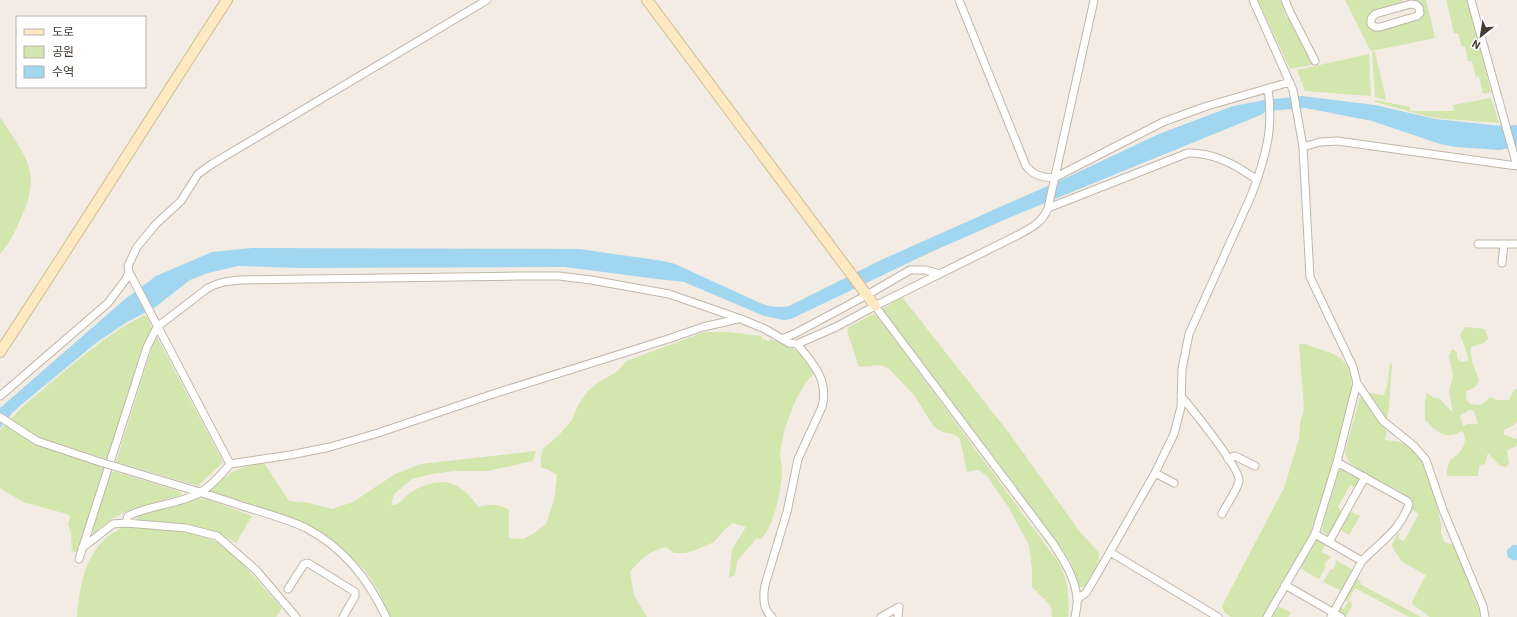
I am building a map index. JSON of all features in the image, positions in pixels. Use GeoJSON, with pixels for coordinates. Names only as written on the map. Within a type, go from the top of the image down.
{"type":"FeatureCollection","features":[{"type":"Feature","properties":{"kind":"street"},"geometry":{"type":"LineString","coordinates":[[0,352],[227,0]]}},
{"type":"Feature","properties":{"kind":"street"},"geometry":{"type":"LineString","coordinates":[[0,396],[108,303],[126,279],[128,266],[137,247],[156,224],[181,201],[198,174],[212,164],[487,0]]}},
{"type":"Feature","properties":{"kind":"street"},"geometry":{"type":"LineString","coordinates":[[646,0],[1052,542],[1068,567],[1074,582],[1078,599],[1075,617]]}},
{"type":"Feature","properties":{"kind":"street"},"geometry":{"type":"LineString","coordinates":[[959,0],[1026,166],[1032,172],[1041,177],[1054,180],[1163,122],[1207,106],[1290,82]]}},
{"type":"Feature","properties":{"kind":"street"},"geometry":{"type":"LineString","coordinates":[[78,559],[147,347],[157,327],[208,288],[226,281],[559,276],[669,294],[741,319],[790,343],[797,344],[836,327],[1034,226],[1045,216],[1049,206],[1094,0]]}},
{"type":"Feature","properties":{"kind":"street"},"geometry":{"type":"LineString","coordinates":[[1253,0],[1293,90],[1303,147],[1310,277],[1353,367],[1357,383],[1383,421],[1414,446],[1426,460],[1442,510],[1483,606],[1485,617]]}},
{"type":"Feature","properties":{"kind":"street"},"geometry":{"type":"LineString","coordinates":[[1285,0],[1315,61]]}},
{"type":"Feature","properties":{"kind":"street"},"geometry":{"type":"LineString","coordinates":[[1303,147],[1320,142],[1337,141],[1517,166],[1472,0]]}},
{"type":"Feature","properties":{"kind":"street"},"geometry":{"type":"LineString","coordinates":[[1404,3],[1416,4],[1420,13],[1415,17],[1380,27],[1375,27],[1371,24],[1373,15],[1404,3]]}},
{"type":"Feature","properties":{"kind":"street"},"geometry":{"type":"LineString","coordinates":[[1078,599],[1086,593],[1110,552],[1155,473],[1174,434],[1179,419],[1182,369],[1189,334],[1251,196],[1269,136],[1270,113],[1268,89]]}},
{"type":"Feature","properties":{"kind":"street"},"geometry":{"type":"LineString","coordinates":[[1049,206],[1188,153],[1209,154],[1229,162],[1257,180]]}},
{"type":"Feature","properties":{"kind":"street"},"geometry":{"type":"LineString","coordinates":[[1478,244],[1517,244]]}},
{"type":"Feature","properties":{"kind":"street"},"geometry":{"type":"LineString","coordinates":[[1502,263],[1504,244]]}},
{"type":"Feature","properties":{"kind":"street"},"geometry":{"type":"LineString","coordinates":[[782,339],[794,334],[864,291],[910,270],[925,270],[940,274]]}},
{"type":"Feature","properties":{"kind":"street"},"geometry":{"type":"LineString","coordinates":[[128,272],[230,464]]}},
{"type":"Feature","properties":{"kind":"street"},"geometry":{"type":"LineString","coordinates":[[126,522],[128,516],[136,512],[186,498],[201,492],[223,474],[230,464],[290,455],[337,445],[378,433],[490,395],[668,340],[703,327],[741,319]]}},
{"type":"Feature","properties":{"kind":"street"},"geometry":{"type":"LineString","coordinates":[[772,617],[767,613],[764,604],[765,585],[787,512],[798,460],[824,400],[822,380],[815,366],[797,344]]}},
{"type":"Feature","properties":{"kind":"street"},"geometry":{"type":"LineString","coordinates":[[1267,617],[1316,534],[1338,462],[1357,383]]}},
{"type":"Feature","properties":{"kind":"street"},"geometry":{"type":"LineString","coordinates":[[1181,396],[1234,467],[1239,481],[1222,514]]}},
{"type":"Feature","properties":{"kind":"street"},"geometry":{"type":"LineString","coordinates":[[0,417],[37,440],[103,463],[201,492],[290,522],[316,534],[357,568],[376,596],[386,617]]}},
{"type":"Feature","properties":{"kind":"street"},"geometry":{"type":"LineString","coordinates":[[1228,459],[1235,456],[1255,466]]}},
{"type":"Feature","properties":{"kind":"street"},"geometry":{"type":"LineString","coordinates":[[1332,615],[1362,561],[1392,534],[1407,510],[1409,504],[1407,501],[1338,462]]}},
{"type":"Feature","properties":{"kind":"street"},"geometry":{"type":"LineString","coordinates":[[1155,473],[1174,484]]}},
{"type":"Feature","properties":{"kind":"street"},"geometry":{"type":"LineString","coordinates":[[1329,542],[1365,477]]}},
{"type":"Feature","properties":{"kind":"street"},"geometry":{"type":"LineString","coordinates":[[82,548],[113,524],[126,522],[186,528],[216,536],[256,570],[296,617]]}},
{"type":"Feature","properties":{"kind":"street"},"geometry":{"type":"LineString","coordinates":[[1316,534],[1362,561]]}},
{"type":"Feature","properties":{"kind":"street"},"geometry":{"type":"LineString","coordinates":[[1110,552],[1218,617]]}},
{"type":"Feature","properties":{"kind":"street"},"geometry":{"type":"LineString","coordinates":[[288,589],[304,564],[308,563],[355,592],[355,596],[343,617]]}},
{"type":"Feature","properties":{"kind":"street"},"geometry":{"type":"LineString","coordinates":[[1285,585],[1332,615],[1341,617]]}},
{"type":"Feature","properties":{"kind":"street"},"geometry":{"type":"LineString","coordinates":[[881,617],[899,607],[898,617]]}},
{"type":"Feature","properties":{"kind":"green space"},"geometry":{"type":"Polygon","coordinates":[[[1258,0],[1281,0],[1286,18],[1289,17],[1292,20],[1315,64],[1290,69],[1258,0]]]}},
{"type":"Feature","properties":{"kind":"green space"},"geometry":{"type":"Polygon","coordinates":[[[1345,0],[1403,0],[1401,5],[1376,12],[1372,28],[1422,12],[1406,3],[1408,0],[1426,0],[1435,38],[1372,51],[1369,48],[1345,0]]]}},
{"type":"Feature","properties":{"kind":"green space"},"geometry":{"type":"Polygon","coordinates":[[[1446,0],[1468,0],[1491,92],[1483,94],[1479,76],[1476,77],[1472,61],[1468,61],[1465,46],[1462,47],[1458,33],[1454,33],[1446,0]]]}},
{"type":"Feature","properties":{"kind":"green space"},"geometry":{"type":"Polygon","coordinates":[[[1372,52],[1375,52],[1386,100],[1375,97],[1372,52]]]}},
{"type":"Feature","properties":{"kind":"green space"},"geometry":{"type":"Polygon","coordinates":[[[1369,54],[1371,96],[1305,91],[1297,70],[1369,54]]]}},
{"type":"Feature","properties":{"kind":"green space"},"geometry":{"type":"Polygon","coordinates":[[[1491,98],[1499,123],[1433,118],[1375,102],[1375,100],[1410,107],[1410,111],[1454,111],[1453,105],[1491,98]]]}},
{"type":"Feature","properties":{"kind":"green space"},"geometry":{"type":"Polygon","coordinates":[[[0,117],[24,155],[31,177],[27,203],[14,233],[0,254],[0,117]]]}},
{"type":"Feature","properties":{"kind":"green space"},"geometry":{"type":"Polygon","coordinates":[[[902,297],[1009,433],[1080,532],[1099,553],[1095,570],[1085,586],[1078,586],[1071,563],[1055,539],[881,310],[902,297]]]}},
{"type":"Feature","properties":{"kind":"green space"},"geometry":{"type":"Polygon","coordinates":[[[873,314],[877,316],[1059,563],[1068,589],[1068,617],[1052,617],[1051,606],[1032,587],[1032,568],[1029,545],[1009,508],[987,476],[979,470],[967,472],[960,439],[955,435],[943,432],[934,427],[914,395],[888,368],[880,365],[859,367],[847,331],[849,327],[873,314]]]}},
{"type":"Feature","properties":{"kind":"green space"},"geometry":{"type":"Polygon","coordinates":[[[144,315],[148,318],[152,329],[107,459],[40,438],[11,419],[21,408],[95,346],[144,315]]]}},
{"type":"Feature","properties":{"kind":"green space"},"geometry":{"type":"Polygon","coordinates":[[[1465,327],[1485,329],[1488,339],[1484,343],[1471,347],[1472,361],[1479,382],[1474,388],[1466,391],[1466,398],[1470,404],[1481,405],[1491,397],[1497,400],[1509,400],[1514,390],[1517,389],[1517,421],[1514,425],[1504,430],[1504,435],[1517,439],[1517,446],[1507,450],[1509,463],[1506,467],[1499,465],[1488,453],[1485,464],[1479,465],[1478,476],[1447,476],[1447,468],[1449,463],[1462,449],[1465,437],[1462,431],[1451,435],[1442,434],[1425,420],[1425,401],[1427,393],[1434,398],[1439,398],[1453,413],[1449,391],[1453,376],[1449,356],[1452,349],[1457,352],[1457,358],[1461,362],[1468,360],[1461,337],[1461,333],[1465,327]],[[1469,410],[1460,416],[1463,426],[1468,424],[1478,424],[1474,411],[1469,410]]]}},
{"type":"Feature","properties":{"kind":"green space"},"geometry":{"type":"Polygon","coordinates":[[[705,332],[726,332],[762,336],[762,339],[769,341],[770,339],[781,343],[793,348],[808,359],[814,373],[801,390],[787,422],[780,455],[782,470],[781,487],[773,518],[765,534],[760,539],[757,538],[737,561],[735,575],[729,578],[732,549],[746,527],[733,523],[724,530],[714,542],[696,550],[685,553],[674,553],[666,547],[645,556],[630,572],[634,596],[647,617],[390,617],[379,592],[364,569],[330,538],[311,526],[288,517],[207,490],[232,472],[244,467],[264,463],[289,501],[309,503],[332,509],[353,502],[395,474],[421,464],[536,451],[533,461],[488,471],[455,471],[432,474],[412,479],[394,494],[391,505],[398,504],[408,494],[420,487],[437,482],[453,484],[468,494],[479,507],[494,505],[509,510],[509,538],[523,539],[533,534],[546,524],[554,500],[557,475],[547,469],[541,468],[541,456],[543,449],[559,435],[572,420],[578,405],[588,391],[599,382],[618,371],[626,361],[705,332]]]}},
{"type":"Feature","properties":{"kind":"green space"},"geometry":{"type":"Polygon","coordinates":[[[157,337],[222,460],[222,463],[198,486],[116,462],[151,350],[157,337]]]}},
{"type":"Feature","properties":{"kind":"green space"},"geometry":{"type":"Polygon","coordinates":[[[1299,344],[1304,344],[1325,351],[1340,358],[1349,370],[1352,393],[1318,523],[1266,617],[1231,617],[1225,613],[1222,606],[1284,488],[1299,439],[1300,424],[1304,408],[1299,344]]]}},
{"type":"Feature","properties":{"kind":"green space"},"geometry":{"type":"Polygon","coordinates":[[[1390,363],[1392,364],[1389,408],[1387,418],[1385,419],[1368,393],[1384,395],[1388,381],[1390,363]]]}},
{"type":"Feature","properties":{"kind":"green space"},"geometry":{"type":"Polygon","coordinates":[[[1361,393],[1374,416],[1387,431],[1385,440],[1401,442],[1412,449],[1425,467],[1430,478],[1436,502],[1441,523],[1441,533],[1445,543],[1454,544],[1479,610],[1480,617],[1430,617],[1412,604],[1426,575],[1401,561],[1392,544],[1398,533],[1400,534],[1398,538],[1404,541],[1419,514],[1413,510],[1411,514],[1409,513],[1414,505],[1408,497],[1356,468],[1348,460],[1345,451],[1361,393]]]}},
{"type":"Feature","properties":{"kind":"green space"},"geometry":{"type":"Polygon","coordinates":[[[4,425],[39,445],[105,468],[78,553],[72,551],[71,533],[68,525],[70,517],[67,514],[23,502],[0,488],[0,431],[4,425]]]}},
{"type":"Feature","properties":{"kind":"green space"},"geometry":{"type":"Polygon","coordinates":[[[1343,468],[1362,478],[1356,488],[1350,485],[1338,507],[1343,513],[1329,536],[1322,531],[1322,529],[1338,472],[1343,468]]]}},
{"type":"Feature","properties":{"kind":"green space"},"geometry":{"type":"Polygon","coordinates":[[[112,472],[117,472],[181,492],[181,495],[132,509],[111,519],[93,534],[92,526],[112,472]]]}},
{"type":"Feature","properties":{"kind":"green space"},"geometry":{"type":"Polygon","coordinates":[[[198,498],[206,499],[252,516],[236,543],[217,532],[136,520],[138,516],[198,498]]]}},
{"type":"Feature","properties":{"kind":"green space"},"geometry":{"type":"Polygon","coordinates":[[[1352,512],[1360,516],[1349,535],[1341,530],[1341,528],[1349,514],[1352,512]]]}},
{"type":"Feature","properties":{"kind":"green space"},"geometry":{"type":"Polygon","coordinates":[[[124,527],[146,527],[173,530],[211,539],[220,544],[236,557],[282,608],[276,617],[77,617],[81,584],[88,564],[99,546],[107,537],[124,527]]]}},
{"type":"Feature","properties":{"kind":"green space"},"geometry":{"type":"Polygon","coordinates":[[[1316,539],[1325,545],[1322,552],[1331,557],[1324,565],[1326,566],[1319,579],[1303,570],[1301,567],[1301,563],[1316,539]]]}},
{"type":"Feature","properties":{"kind":"green space"},"geometry":{"type":"Polygon","coordinates":[[[1336,560],[1353,571],[1342,591],[1323,582],[1331,569],[1333,570],[1336,560]]]}},
{"type":"Feature","properties":{"kind":"green space"},"geometry":{"type":"Polygon","coordinates":[[[1355,578],[1361,581],[1360,584],[1421,617],[1409,617],[1355,588],[1348,601],[1353,604],[1346,617],[1337,612],[1340,607],[1344,609],[1348,602],[1344,600],[1355,578]]]}},
{"type":"Feature","properties":{"kind":"green space"},"geometry":{"type":"Polygon","coordinates":[[[1280,607],[1291,612],[1288,617],[1272,617],[1276,609],[1280,607]]]}},
{"type":"Feature","properties":{"kind":"water"},"geometry":{"type":"Polygon","coordinates":[[[1302,96],[1375,105],[1435,119],[1502,126],[1517,125],[1517,147],[1499,150],[1456,147],[1440,144],[1372,121],[1305,108],[1266,111],[1263,114],[1018,214],[931,252],[791,319],[784,320],[764,316],[684,282],[565,267],[300,268],[238,266],[208,273],[190,280],[154,308],[127,322],[96,343],[21,405],[12,413],[0,428],[0,408],[124,300],[156,276],[212,252],[252,248],[579,249],[675,264],[760,303],[774,307],[785,307],[881,260],[1072,175],[1159,134],[1233,106],[1265,100],[1302,96]]]}},
{"type":"Feature","properties":{"kind":"water"},"geometry":{"type":"Polygon","coordinates":[[[1513,545],[1517,545],[1517,560],[1509,558],[1507,555],[1507,550],[1513,545]]]}}]}
